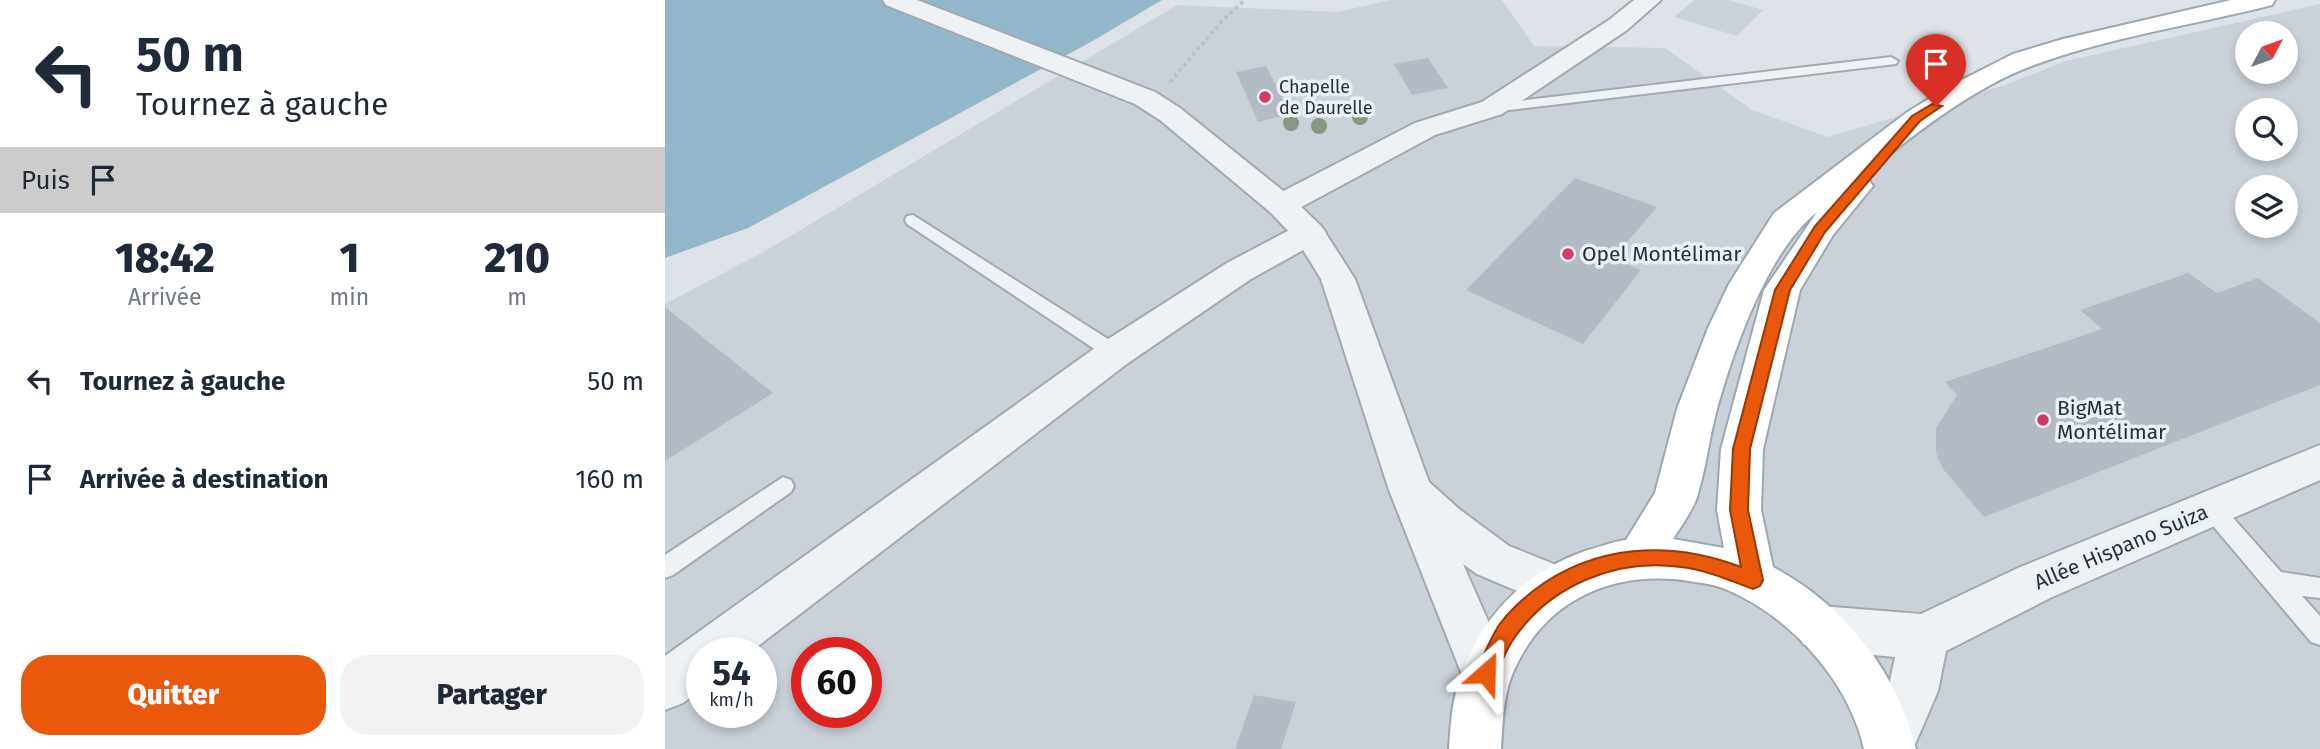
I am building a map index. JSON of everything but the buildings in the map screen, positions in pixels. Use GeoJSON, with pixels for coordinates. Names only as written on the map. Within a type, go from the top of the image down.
{"type":"FeatureCollection","features":[{"type":"Feature","properties":{"kind":"main road"},"geometry":{"type":"LineString","coordinates":[[1642,557],[1675,498],[1697,409],[1725,328],[1747,284],[1786,220],[1916,119],[1956,94],[2022,60],[2072,44],[2263,0]]}},
{"type":"Feature","properties":{"kind":"main road"},"geometry":{"type":"LineString","coordinates":[[1753,580],[1739,510],[1742,449],[1782,290],[1820,229],[1916,119]]}},
{"type":"Feature","properties":{"kind":"main road"},"geometry":{"type":"LineString","coordinates":[[1475,749],[1475,725],[1480,691],[1486,673],[1506,632],[1523,611],[1555,586],[1590,568],[1642,557],[1680,558],[1704,563],[1753,580],[1782,596],[1820,628],[1856,671],[1875,705],[1889,746]]}},
{"type":"Feature","properties":{"kind":"street"},"geometry":{"type":"LineString","coordinates":[[895,0],[1145,98],[1170,114],[1281,205],[1309,233],[1338,279],[1410,490],[1486,673]]}},
{"type":"Feature","properties":{"kind":"street"},"geometry":{"type":"LineString","coordinates":[[1281,205],[1425,128],[1492,108],[1618,25],[1649,0]]}},
{"type":"Feature","properties":{"kind":"street"},"geometry":{"type":"LineString","coordinates":[[732,637],[1115,353],[1240,271],[1309,233]]}},
{"type":"Feature","properties":{"kind":"street","name":"Allée Hispano Suiza"},"geometry":{"type":"LineString","coordinates":[[1924,637],[2034,583],[2320,462]]}},
{"type":"Feature","properties":{"kind":"street"},"geometry":{"type":"LineString","coordinates":[[1410,490],[1443,522],[1493,560],[1555,586]]}},
{"type":"Feature","properties":{"kind":"street"},"geometry":{"type":"LineString","coordinates":[[1820,628],[1924,637],[1913,691],[1889,746]]}},
{"type":"Feature","properties":{"kind":"street"},"geometry":{"type":"LineString","coordinates":[[665,686],[686,671]]}},
{"type":"Feature","properties":{"kind":"lane"},"geometry":{"type":"LineString","coordinates":[[1492,108],[1891,61]]}},
{"type":"Feature","properties":{"kind":"lane"},"geometry":{"type":"LineString","coordinates":[[912,220],[1115,353]]}},
{"type":"Feature","properties":{"kind":"lane"},"geometry":{"type":"LineString","coordinates":[[665,568],[782,486]]}},
{"type":"Feature","properties":{"kind":"lane"},"geometry":{"type":"LineString","coordinates":[[2211,508],[2320,634]]}},
{"type":"Feature","properties":{"kind":"lane"},"geometry":{"type":"LineString","coordinates":[[2275,582],[2320,588]]}},
{"type":"Feature","properties":{"kind":"path"},"geometry":{"type":"LineString","coordinates":[[1145,98],[1176,78],[1223,20],[1245,0]]}},
{"type":"Feature","properties":{"kind":"shaded area"},"geometry":{"type":"Polygon","coordinates":[[[1391,0],[1502,0],[1534,46],[1665,48],[1752,110],[1828,137],[2002,86],[2066,61],[2235,23],[2235,84],[2298,84],[2298,21],[2244,21],[2320,4],[2320,749],[665,749],[665,304],[767,250],[1177,5],[1337,12],[1391,0]]]}},
{"type":"Feature","properties":{"kind":"shaded area"},"geometry":{"type":"Polygon","coordinates":[[[1694,0],[1728,0],[1763,10],[1737,36],[1674,17],[1694,0]]]}},
{"type":"Feature","properties":{"kind":"water"},"geometry":{"type":"Polygon","coordinates":[[[665,0],[1162,0],[1089,43],[748,228],[665,258],[665,0]]]}},
{"type":"Feature","properties":{"kind":"place","name":"Chapelle de Daurelle"},"geometry":{"type":"Point","coordinates":[1265,97]}},
{"type":"Feature","properties":{"kind":"place","name":"Opel Montélimar"},"geometry":{"type":"Point","coordinates":[1568,254]}},
{"type":"Feature","properties":{"kind":"place","name":"BigMat Montélimar"},"geometry":{"type":"Point","coordinates":[2043,420]}},
{"type":"Feature","properties":{"kind":"route"},"geometry":{"type":"LineString","coordinates":[[1486,673],[1506,632],[1523,611],[1543,593],[1590,568],[1642,557],[1680,558],[1716,566],[1753,580],[1739,510],[1742,449],[1782,290],[1820,229],[1916,119],[1936,106]]}}]}
